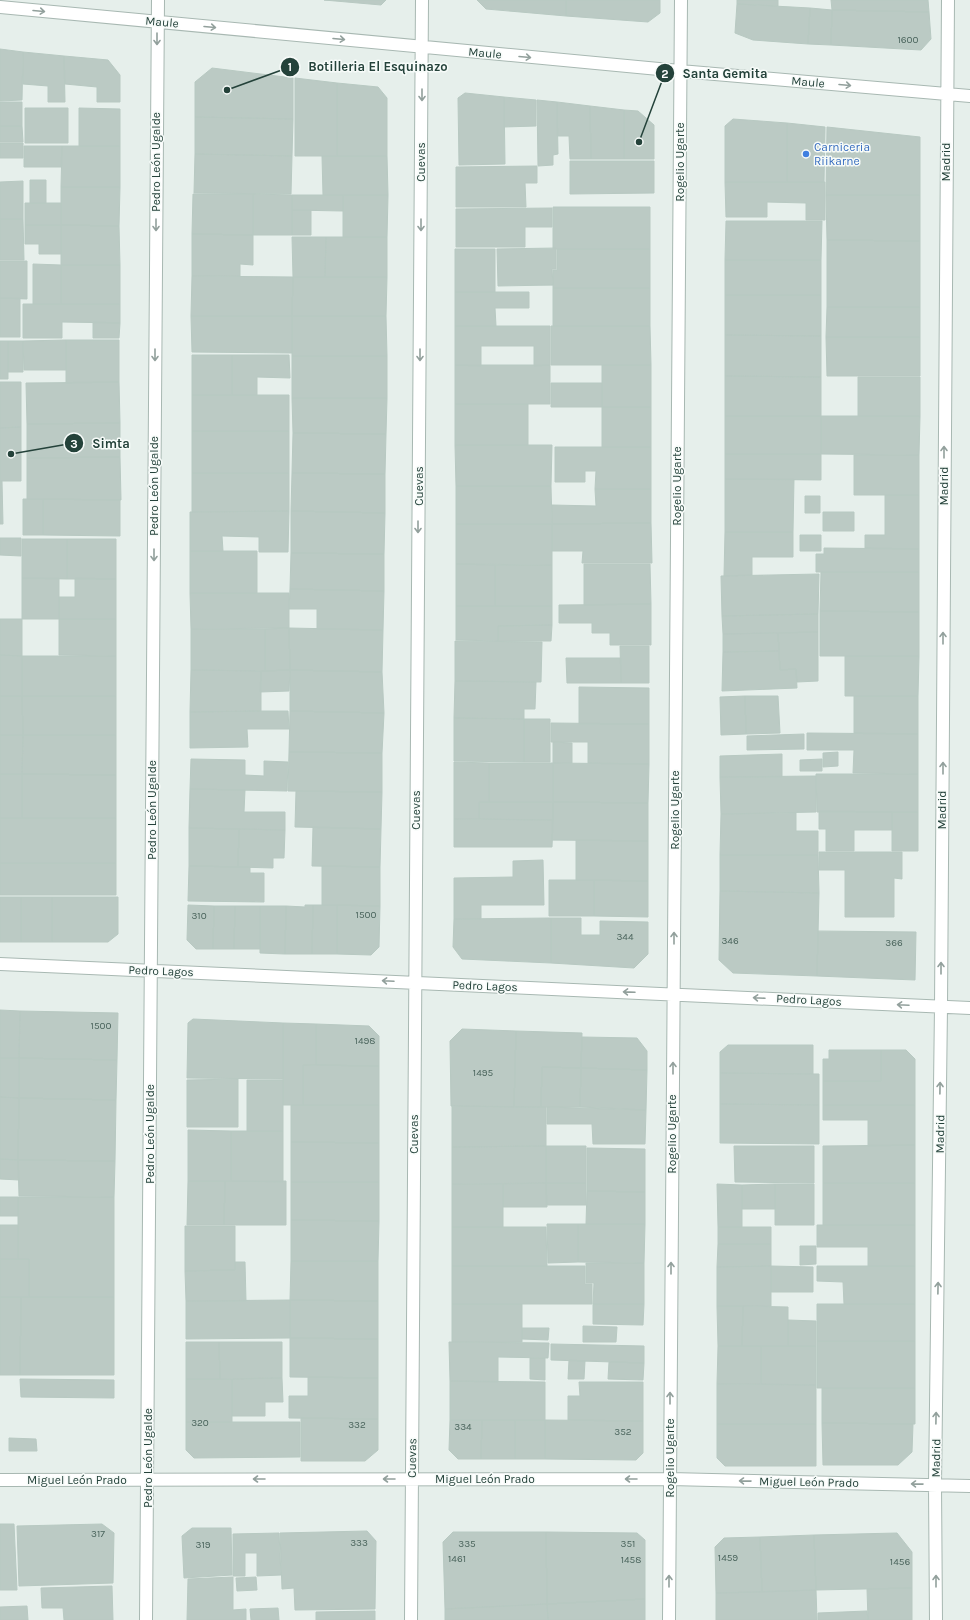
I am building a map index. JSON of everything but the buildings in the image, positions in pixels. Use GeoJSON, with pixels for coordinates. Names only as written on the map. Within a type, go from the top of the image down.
{"type":"FeatureCollection","features":[{"type":"Feature","properties":{"kind":"street","name":"Pedro León Ugalde"},"geometry":{"type":"LineString","coordinates":[[146,1620],[158,0]]}},
{"type":"Feature","properties":{"kind":"street","name":"Cuevas"},"geometry":{"type":"LineString","coordinates":[[411,1620],[422,0]]}},
{"type":"Feature","properties":{"kind":"street","name":"Rogelio Ugarte"},"geometry":{"type":"LineString","coordinates":[[669,1620],[681,0]]}},
{"type":"Feature","properties":{"kind":"street","name":"Madrid"},"geometry":{"type":"LineString","coordinates":[[936,1620],[948,0]]}},
{"type":"Feature","properties":{"kind":"street","name":"Maule"},"geometry":{"type":"LineString","coordinates":[[0,7],[680,72],[970,96]]}},
{"type":"Feature","properties":{"kind":"street","name":"Pedro Lagos"},"geometry":{"type":"LineString","coordinates":[[0,964],[970,1008]]}},
{"type":"Feature","properties":{"kind":"street","name":"Miguel León Prado"},"geometry":{"type":"LineString","coordinates":[[0,1480],[670,1479],[970,1486]]}},
{"type":"Feature","properties":{"kind":"place","name":"Botilleria El Esquinazo"},"geometry":{"type":"Point","coordinates":[227,90]}},
{"type":"Feature","properties":{"kind":"place","name":"Santa Gemita"},"geometry":{"type":"Point","coordinates":[639,142]}},
{"type":"Feature","properties":{"kind":"place","name":"Carniceria Riikarne"},"geometry":{"type":"Point","coordinates":[806,154]}},
{"type":"Feature","properties":{"kind":"place","name":"Simta"},"geometry":{"type":"Point","coordinates":[11,454]}}]}
